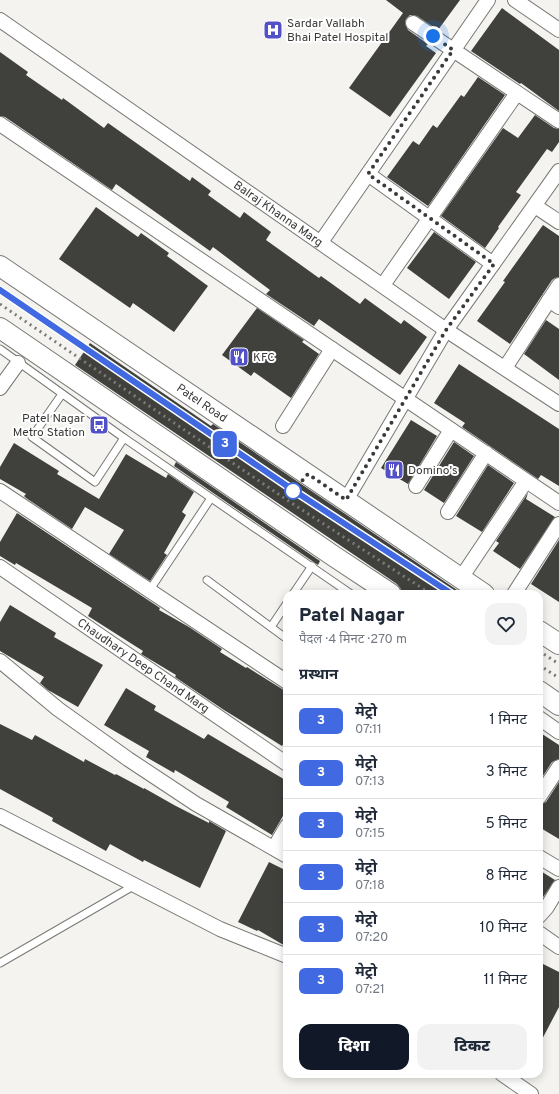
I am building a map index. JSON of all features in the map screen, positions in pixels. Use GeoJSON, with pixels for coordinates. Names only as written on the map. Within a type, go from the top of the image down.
{"type":"FeatureCollection","features":[{"type":"Feature","properties":{"kind":"main road","name":"Patel Road"},"geometry":{"type":"LineString","coordinates":[[0,266],[478,590]]}},
{"type":"Feature","properties":{"kind":"main road"},"geometry":{"type":"LineString","coordinates":[[0,328],[328,553],[385,590]]}},
{"type":"Feature","properties":{"kind":"main road"},"geometry":{"type":"LineString","coordinates":[[543,634],[559,644]]}},
{"type":"Feature","properties":{"kind":"main road"},"geometry":{"type":"LineString","coordinates":[[543,694],[559,704]]}},
{"type":"Feature","properties":{"kind":"street"},"geometry":{"type":"LineString","coordinates":[[320,242],[488,0]]}},
{"type":"Feature","properties":{"kind":"street"},"geometry":{"type":"LineString","coordinates":[[515,0],[559,30]]}},
{"type":"Feature","properties":{"kind":"street","name":"Balraj Khanna Marg"},"geometry":{"type":"LineString","coordinates":[[0,20],[446,330],[559,404]]}},
{"type":"Feature","properties":{"kind":"street"},"geometry":{"type":"LineString","coordinates":[[414,23],[559,121]]}},
{"type":"Feature","properties":{"kind":"street"},"geometry":{"type":"LineString","coordinates":[[383,285],[517,93]]}},
{"type":"Feature","properties":{"kind":"street"},"geometry":{"type":"LineString","coordinates":[[0,124],[559,503]]}},
{"type":"Feature","properties":{"kind":"street"},"geometry":{"type":"LineString","coordinates":[[346,500],[446,330],[559,171]]}},
{"type":"Feature","properties":{"kind":"street"},"geometry":{"type":"LineString","coordinates":[[368,174],[494,264]]}},
{"type":"Feature","properties":{"kind":"street"},"geometry":{"type":"LineString","coordinates":[[535,206],[559,222]]}},
{"type":"Feature","properties":{"kind":"street"},"geometry":{"type":"LineString","coordinates":[[505,368],[554,303],[559,285]]}},
{"type":"Feature","properties":{"kind":"street"},"geometry":{"type":"LineString","coordinates":[[282,426],[332,349]]}},
{"type":"Feature","properties":{"kind":"street"},"geometry":{"type":"LineString","coordinates":[[0,388],[18,362]]}},
{"type":"Feature","properties":{"kind":"street"},"geometry":{"type":"LineString","coordinates":[[416,486],[452,430]]}},
{"type":"Feature","properties":{"kind":"street"},"geometry":{"type":"LineString","coordinates":[[448,512],[486,454]]}},
{"type":"Feature","properties":{"kind":"street"},"geometry":{"type":"LineString","coordinates":[[461,578],[526,480]]}},
{"type":"Feature","properties":{"kind":"street"},"geometry":{"type":"LineString","coordinates":[[0,491],[283,679]]}},
{"type":"Feature","properties":{"kind":"street"},"geometry":{"type":"LineString","coordinates":[[517,590],[559,524]]}},
{"type":"Feature","properties":{"kind":"street","name":"Chaudhary Deep Chand Marg"},"geometry":{"type":"LineString","coordinates":[[0,568],[283,761]]}},
{"type":"Feature","properties":{"kind":"street"},"geometry":{"type":"LineString","coordinates":[[1,663],[58,709],[128,759],[196,804],[283,854]]}},
{"type":"Feature","properties":{"kind":"street"},"geometry":{"type":"LineString","coordinates":[[543,721],[559,732]]}},
{"type":"Feature","properties":{"kind":"street"},"geometry":{"type":"LineString","coordinates":[[543,791],[559,767]]}},
{"type":"Feature","properties":{"kind":"street"},"geometry":{"type":"LineString","coordinates":[[0,816],[220,929],[283,954]]}},
{"type":"Feature","properties":{"kind":"street"},"geometry":{"type":"LineString","coordinates":[[274,848],[283,833]]}},
{"type":"Feature","properties":{"kind":"street"},"geometry":{"type":"LineString","coordinates":[[543,859],[559,869]]}},
{"type":"Feature","properties":{"kind":"street"},"geometry":{"type":"LineString","coordinates":[[543,912],[559,887]]}},
{"type":"Feature","properties":{"kind":"street"},"geometry":{"type":"LineString","coordinates":[[543,936],[559,947]]}},
{"type":"Feature","properties":{"kind":"street"},"geometry":{"type":"LineString","coordinates":[[508,1078],[531,1094]]}},
{"type":"Feature","properties":{"kind":"lane"},"geometry":{"type":"LineString","coordinates":[[0,349],[124,438],[312,566],[344,590]]}},
{"type":"Feature","properties":{"kind":"lane"},"geometry":{"type":"LineString","coordinates":[[62,394],[32,437],[96,482],[124,438]]}},
{"type":"Feature","properties":{"kind":"lane"},"geometry":{"type":"LineString","coordinates":[[149,591],[212,498]]}},
{"type":"Feature","properties":{"kind":"lane"},"geometry":{"type":"LineString","coordinates":[[296,590],[312,566]]}},
{"type":"Feature","properties":{"kind":"lane"},"geometry":{"type":"LineString","coordinates":[[208,580],[283,636]]}},
{"type":"Feature","properties":{"kind":"lane"},"geometry":{"type":"LineString","coordinates":[[271,627],[283,609]]}},
{"type":"Feature","properties":{"kind":"lane"},"geometry":{"type":"LineString","coordinates":[[0,963],[135,885]]}},
{"type":"Feature","properties":{"kind":"building"},"geometry":{"type":"Polygon","coordinates":[[[386,0],[460,0],[438,30],[417,16],[410,15],[406,19],[405,23],[408,30],[428,44],[426,46],[436,53],[390,117],[349,88],[403,13],[386,0]]]}},
{"type":"Feature","properties":{"kind":"building"},"geometry":{"type":"Polygon","coordinates":[[[502,8],[559,50],[559,111],[521,83],[520,84],[471,51],[502,8]]]}},
{"type":"Feature","properties":{"kind":"building"},"geometry":{"type":"Polygon","coordinates":[[[0,52],[28,72],[26,75],[62,100],[63,98],[104,128],[108,123],[190,181],[192,177],[211,191],[208,195],[240,218],[244,212],[271,232],[266,240],[319,278],[321,276],[360,304],[365,298],[401,324],[404,320],[427,337],[400,375],[319,319],[314,326],[266,294],[270,290],[213,247],[210,251],[116,184],[112,190],[5,117],[0,116],[0,52]]]}},
{"type":"Feature","properties":{"kind":"building"},"geometry":{"type":"Polygon","coordinates":[[[478,77],[505,95],[428,206],[387,177],[413,141],[419,145],[433,125],[437,128],[461,95],[464,97],[478,77]]]}},
{"type":"Feature","properties":{"kind":"building"},"geometry":{"type":"Polygon","coordinates":[[[535,115],[554,128],[559,129],[559,142],[552,152],[547,149],[516,192],[521,195],[485,248],[441,216],[503,128],[518,138],[535,115]]]}},
{"type":"Feature","properties":{"kind":"building"},"geometry":{"type":"Polygon","coordinates":[[[96,207],[138,237],[141,233],[169,253],[167,256],[208,286],[174,332],[133,303],[130,308],[59,259],[96,207]]]}},
{"type":"Feature","properties":{"kind":"building"},"geometry":{"type":"Polygon","coordinates":[[[543,225],[559,236],[559,277],[552,280],[510,344],[477,321],[505,282],[503,281],[543,225]]]}},
{"type":"Feature","properties":{"kind":"building"},"geometry":{"type":"Polygon","coordinates":[[[434,232],[476,262],[449,299],[407,268],[434,232]]]}},
{"type":"Feature","properties":{"kind":"building"},"geometry":{"type":"Polygon","coordinates":[[[257,308],[304,340],[302,342],[319,354],[291,398],[254,372],[251,376],[222,355],[257,308]]]}},
{"type":"Feature","properties":{"kind":"building"},"geometry":{"type":"Polygon","coordinates":[[[546,320],[559,329],[559,380],[524,354],[546,320]]]}},
{"type":"Feature","properties":{"kind":"building"},"geometry":{"type":"Polygon","coordinates":[[[90,343],[211,426],[213,424],[457,590],[401,590],[397,584],[75,365],[90,343]]]}},
{"type":"Feature","properties":{"kind":"building"},"geometry":{"type":"Polygon","coordinates":[[[459,364],[559,429],[559,486],[541,475],[538,479],[462,427],[465,423],[434,403],[459,364]]]}},
{"type":"Feature","properties":{"kind":"building"},"geometry":{"type":"Polygon","coordinates":[[[411,420],[437,436],[408,484],[381,468],[411,420]]]}},
{"type":"Feature","properties":{"kind":"building"},"geometry":{"type":"Polygon","coordinates":[[[454,442],[474,456],[444,503],[424,490],[454,442]]]}},
{"type":"Feature","properties":{"kind":"building"},"geometry":{"type":"Polygon","coordinates":[[[14,443],[59,471],[57,474],[99,499],[126,454],[166,478],[168,474],[194,492],[182,512],[186,515],[164,553],[167,555],[150,581],[109,554],[124,530],[85,507],[72,529],[26,498],[24,496],[26,494],[0,479],[0,467],[14,443]]]}},
{"type":"Feature","properties":{"kind":"building"},"geometry":{"type":"Polygon","coordinates":[[[176,462],[320,561],[318,565],[174,466],[176,462]]]}},
{"type":"Feature","properties":{"kind":"building"},"geometry":{"type":"Polygon","coordinates":[[[488,465],[514,483],[482,532],[456,516],[488,465]]]}},
{"type":"Feature","properties":{"kind":"building"},"geometry":{"type":"Polygon","coordinates":[[[528,493],[526,499],[555,517],[520,569],[493,551],[499,543],[496,541],[528,493]]]}},
{"type":"Feature","properties":{"kind":"building"},"geometry":{"type":"Polygon","coordinates":[[[17,513],[160,608],[159,610],[189,627],[222,649],[220,652],[283,689],[282,746],[224,710],[175,677],[176,675],[141,654],[143,651],[88,616],[92,608],[16,563],[15,565],[0,556],[0,542],[17,513]]]}},
{"type":"Feature","properties":{"kind":"building"},"geometry":{"type":"Polygon","coordinates":[[[559,540],[559,602],[543,592],[543,590],[531,584],[559,540]]]}},
{"type":"Feature","properties":{"kind":"building"},"geometry":{"type":"Polygon","coordinates":[[[10,605],[56,633],[54,637],[103,665],[78,707],[48,690],[40,683],[44,677],[0,651],[0,622],[10,605]]]}},
{"type":"Feature","properties":{"kind":"building"},"geometry":{"type":"Polygon","coordinates":[[[126,688],[156,706],[154,710],[204,739],[208,734],[283,779],[283,816],[272,835],[226,807],[229,802],[175,770],[174,773],[146,757],[149,751],[104,725],[126,688]]]}},
{"type":"Feature","properties":{"kind":"building"},"geometry":{"type":"Polygon","coordinates":[[[0,724],[32,740],[35,735],[84,762],[85,759],[115,775],[116,774],[226,831],[200,888],[144,860],[143,862],[110,844],[106,851],[52,821],[53,818],[0,789],[0,724]]]}},
{"type":"Feature","properties":{"kind":"building"},"geometry":{"type":"Polygon","coordinates":[[[543,735],[559,745],[559,759],[552,762],[543,776],[543,735]]]}},
{"type":"Feature","properties":{"kind":"building"},"geometry":{"type":"Polygon","coordinates":[[[559,782],[559,839],[543,829],[543,803],[546,802],[559,782]]]}},
{"type":"Feature","properties":{"kind":"building"},"geometry":{"type":"Polygon","coordinates":[[[269,862],[283,869],[283,945],[258,930],[257,931],[238,922],[269,862]]]}},
{"type":"Feature","properties":{"kind":"building"},"geometry":{"type":"Polygon","coordinates":[[[543,872],[555,880],[543,897],[543,872]]]}},
{"type":"Feature","properties":{"kind":"building"},"geometry":{"type":"Polygon","coordinates":[[[543,964],[559,972],[559,1007],[543,1037],[543,964]]]}},
{"type":"Feature","properties":{"kind":"railway"},"geometry":{"type":"LineString","coordinates":[[0,290],[293,490],[446,590]]}},
{"type":"Feature","properties":{"kind":"railway"},"geometry":{"type":"LineString","coordinates":[[0,304],[287,500],[425,590]]}},
{"type":"Feature","properties":{"kind":"railway"},"geometry":{"type":"LineString","coordinates":[[543,654],[559,664]]}},
{"type":"Feature","properties":{"kind":"railway"},"geometry":{"type":"LineString","coordinates":[[543,668],[559,678]]}},
{"type":"Feature","properties":{"kind":"metro line","name":"3"},"geometry":{"type":"LineString","coordinates":[[0,290],[293,490],[446,590]]}},
{"type":"Feature","properties":{"kind":"place","name":"Sardar Vallabh Bhai Patel Hospital"},"geometry":{"type":"Point","coordinates":[273,30]}},
{"type":"Feature","properties":{"kind":"place","name":"KFC"},"geometry":{"type":"Point","coordinates":[239,357]}},
{"type":"Feature","properties":{"kind":"place","name":"Patel Nagar Metro Station"},"geometry":{"type":"Point","coordinates":[99,425]}},
{"type":"Feature","properties":{"kind":"place","name":"Domino's"},"geometry":{"type":"Point","coordinates":[394,470]}},
{"type":"Feature","properties":{"kind":"route"},"geometry":{"type":"LineString","coordinates":[[293,491],[308,474],[346,500],[446,330],[494,264],[368,174],[453,50],[433,36]]}}]}
